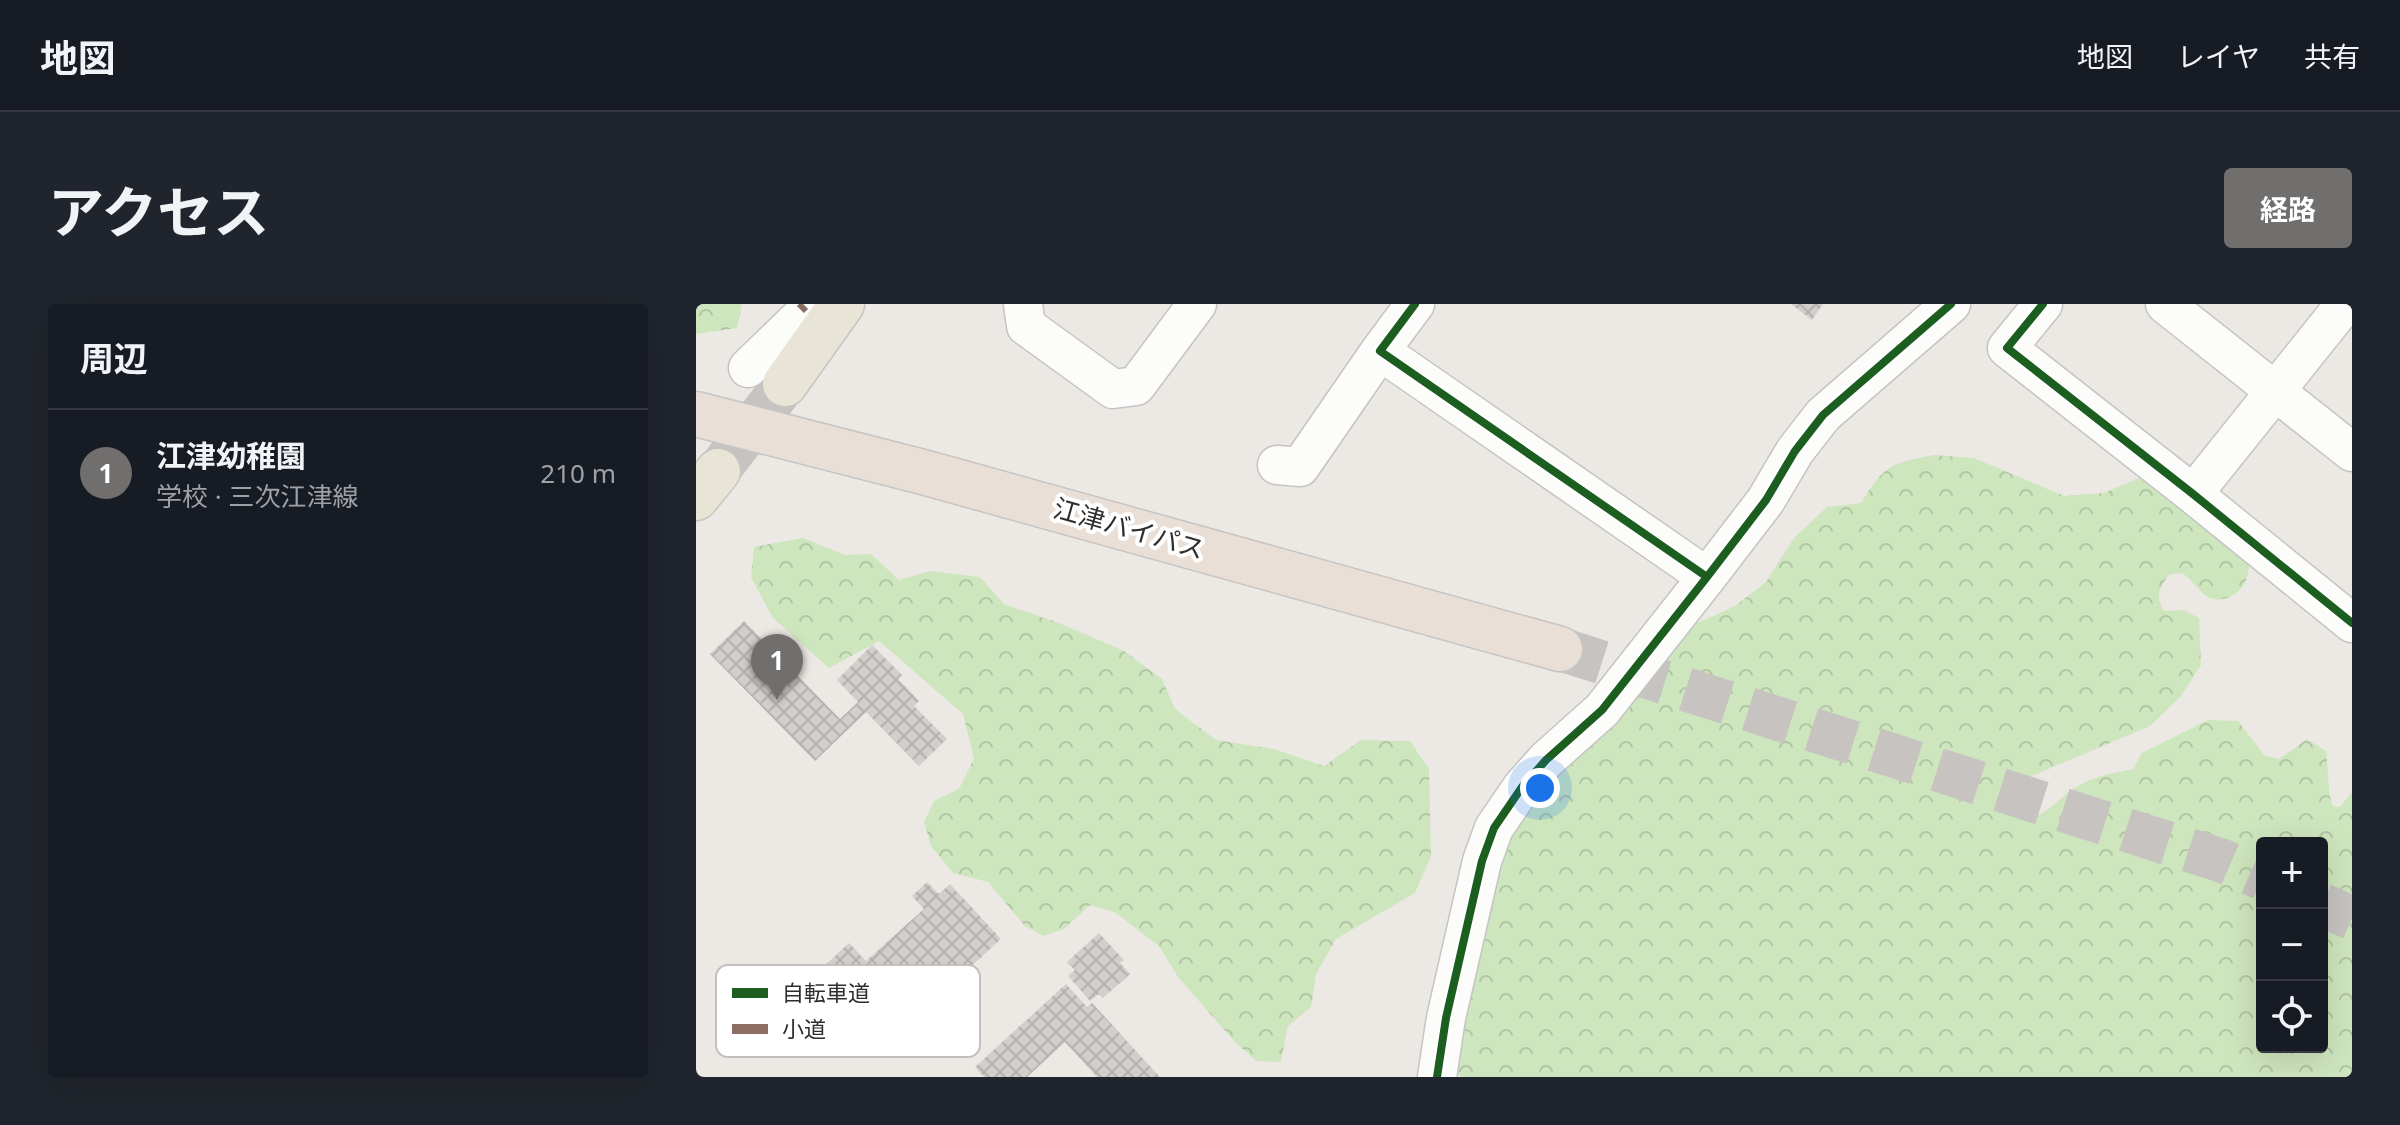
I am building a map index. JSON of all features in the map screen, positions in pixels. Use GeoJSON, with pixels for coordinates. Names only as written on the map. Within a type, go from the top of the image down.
{"type":"FeatureCollection","features":[{"type":"Feature","properties":{"kind":"highway"},"geometry":{"type":"LineString","coordinates":[[696,383],[923,472]]}},
{"type":"Feature","properties":{"kind":"highway","name":"江津バイパス"},"geometry":{"type":"LineString","coordinates":[[696,414],[923,472],[1560,649]]}},
{"type":"Feature","properties":{"kind":"main road"},"geometry":{"type":"LineString","coordinates":[[766,376],[842,304]]}},
{"type":"Feature","properties":{"kind":"street"},"geometry":{"type":"LineString","coordinates":[[766,376],[814,304]]}},
{"type":"Feature","properties":{"kind":"street"},"geometry":{"type":"LineString","coordinates":[[1023,304],[1026,326],[1113,389],[1136,386],[1197,304]]}},
{"type":"Feature","properties":{"kind":"street"},"geometry":{"type":"LineString","coordinates":[[1277,465],[1300,467],[1415,304]]}},
{"type":"Feature","properties":{"kind":"street"},"geometry":{"type":"LineString","coordinates":[[1437,1077],[1446,1018],[1482,861],[1494,828],[1522,787],[1546,760],[1602,710],[1766,500],[1795,451],[1823,415],[1951,304]]}},
{"type":"Feature","properties":{"kind":"street"},"geometry":{"type":"LineString","coordinates":[[2043,304],[2007,348],[2352,623]]}},
{"type":"Feature","properties":{"kind":"street"},"geometry":{"type":"LineString","coordinates":[[2165,304],[2352,452]]}},
{"type":"Feature","properties":{"kind":"street"},"geometry":{"type":"LineString","coordinates":[[2193,494],[2345,304]]}},
{"type":"Feature","properties":{"kind":"street"},"geometry":{"type":"LineString","coordinates":[[1380,351],[1707,577]]}},
{"type":"Feature","properties":{"kind":"green space"},"geometry":{"type":"Polygon","coordinates":[[[696,304],[742,304],[737,328],[696,334],[696,304]]]}},
{"type":"Feature","properties":{"kind":"green space"},"geometry":{"type":"Polygon","coordinates":[[[1934,455],[1974,458],[2064,496],[2104,493],[2139,478],[2163,480],[2250,557],[2245,583],[2225,599],[2206,596],[2182,573],[2169,575],[2159,592],[2164,611],[2183,610],[2199,618],[2201,665],[2181,696],[2150,726],[2020,781],[2009,796],[2010,812],[2020,820],[2038,816],[2084,783],[2133,769],[2142,753],[2208,720],[2238,721],[2265,756],[2279,759],[2307,739],[2326,751],[2333,806],[2340,807],[2352,792],[2352,1077],[1462,1077],[1453,1072],[1453,1028],[1483,941],[1481,921],[1501,834],[1686,628],[1735,606],[1766,582],[1794,538],[1827,507],[1861,503],[1883,473],[1898,464],[1934,455]]]}},
{"type":"Feature","properties":{"kind":"green space"},"geometry":{"type":"Polygon","coordinates":[[[803,538],[845,555],[871,554],[899,580],[930,571],[980,577],[1004,604],[1124,651],[1162,679],[1175,709],[1216,740],[1274,749],[1324,766],[1361,740],[1410,741],[1429,769],[1431,856],[1415,893],[1336,939],[1316,974],[1311,1007],[1288,1026],[1281,1062],[1256,1061],[1234,1041],[1178,977],[1159,946],[1116,913],[1090,905],[1064,929],[1043,936],[1025,926],[988,882],[953,873],[931,846],[924,822],[934,801],[959,789],[974,759],[963,714],[879,641],[829,668],[773,618],[751,577],[754,547],[803,538]]]}},
{"type":"Feature","properties":{"kind":"building"},"geometry":{"type":"Polygon","coordinates":[[[1791,304],[1823,304],[1812,320],[1791,304]]]}},
{"type":"Feature","properties":{"kind":"building"},"geometry":{"type":"Polygon","coordinates":[[[744,621],[840,719],[858,702],[837,680],[872,645],[902,675],[898,679],[919,701],[914,706],[947,739],[919,766],[866,712],[815,761],[710,654],[744,621]]]}},
{"type":"Feature","properties":{"kind":"building"},"geometry":{"type":"Polygon","coordinates":[[[927,882],[939,894],[950,884],[1001,939],[973,965],[825,965],[849,943],[866,961],[924,909],[912,896],[927,882]]]}},
{"type":"Feature","properties":{"kind":"building"},"geometry":{"type":"Polygon","coordinates":[[[1099,933],[1124,960],[1120,963],[1130,974],[1103,998],[1099,994],[1090,1001],[1068,976],[1075,970],[1067,962],[1099,933]]]}},
{"type":"Feature","properties":{"kind":"building"},"geometry":{"type":"Polygon","coordinates":[[[1066,984],[1087,1007],[1092,1003],[1160,1077],[1097,1077],[1065,1042],[1027,1077],[984,1077],[975,1067],[1066,984]]]}},
{"type":"Feature","properties":{"kind":"tunnel"},"geometry":{"type":"LineString","coordinates":[[718,471],[785,384]]}},
{"type":"Feature","properties":{"kind":"tunnel"},"geometry":{"type":"LineString","coordinates":[[1560,649],[2220,860],[2256,875]]}},
{"type":"Feature","properties":{"kind":"tunnel"},"geometry":{"type":"LineString","coordinates":[[2328,908],[2352,918]]}},
{"type":"Feature","properties":{"kind":"marked path"},"geometry":{"type":"LineString","coordinates":[[799,304],[806,311]]}},
{"type":"Feature","properties":{"kind":"cycle path"},"geometry":{"type":"LineString","coordinates":[[1415,304],[1380,351],[1707,577]]}},
{"type":"Feature","properties":{"kind":"cycle path"},"geometry":{"type":"LineString","coordinates":[[1437,1077],[1446,1018],[1482,861],[1494,828],[1522,787],[1546,760],[1602,710],[1766,500],[1795,451],[1823,415],[1951,304]]}},
{"type":"Feature","properties":{"kind":"cycle path"},"geometry":{"type":"LineString","coordinates":[[2043,304],[2007,348],[2352,623]]}},
{"type":"Feature","properties":{"kind":"place","name":"江津幼稚園"},"geometry":{"type":"Point","coordinates":[777,700]}}]}
